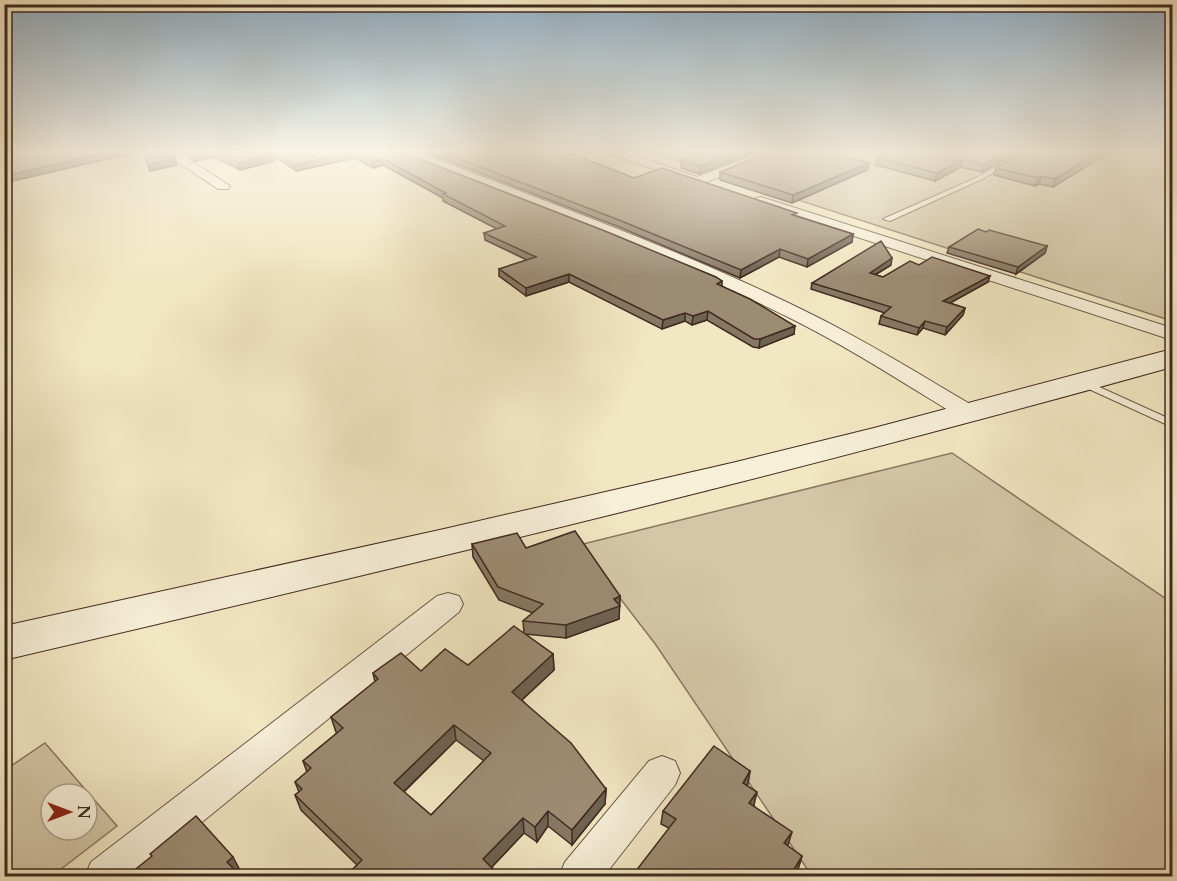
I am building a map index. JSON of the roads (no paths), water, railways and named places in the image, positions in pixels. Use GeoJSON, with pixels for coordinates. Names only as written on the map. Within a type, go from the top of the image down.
{"type":"FeatureCollection","features":[{"type":"Feature","properties":{"kind":"street"},"geometry":{"type":"LineString","coordinates":[[512,193],[659,250],[806,318],[969,413]]}},
{"type":"Feature","properties":{"kind":"street"},"geometry":{"type":"LineString","coordinates":[[744,196],[1173,334]]}},
{"type":"Feature","properties":{"kind":"street"},"geometry":{"type":"LineString","coordinates":[[4,643],[558,516],[969,413],[1173,358]]}},
{"type":"Feature","properties":{"kind":"street"},"geometry":{"type":"LineString","coordinates":[[105,876],[448,604]]}},
{"type":"Feature","properties":{"kind":"street"},"geometry":{"type":"LineString","coordinates":[[579,876],[662,772]]}},
{"type":"Feature","properties":{"kind":"lane"},"geometry":{"type":"LineString","coordinates":[[887,219],[946,193]]}},
{"type":"Feature","properties":{"kind":"lane"},"geometry":{"type":"LineString","coordinates":[[1084,383],[1173,424]]}}]}
